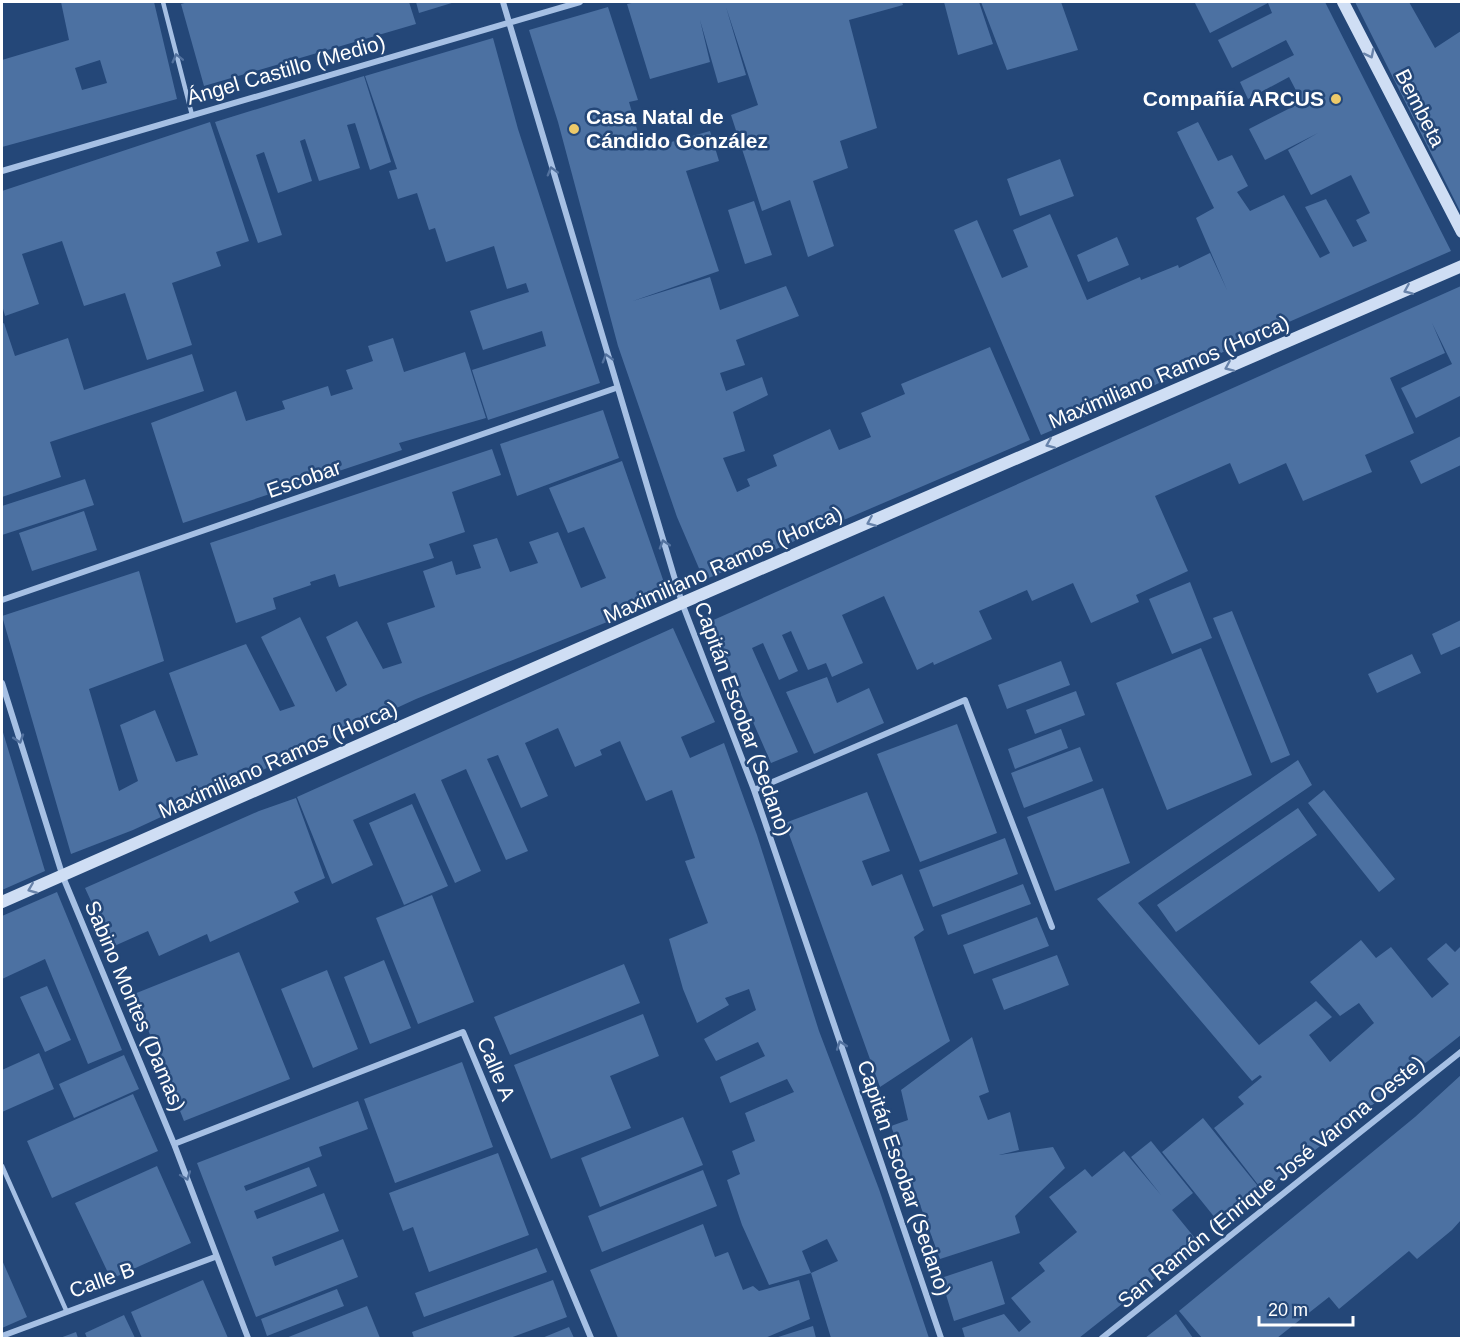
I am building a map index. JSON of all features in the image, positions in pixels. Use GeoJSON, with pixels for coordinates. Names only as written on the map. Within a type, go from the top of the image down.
{"type":"FeatureCollection","features":[{"type":"Feature","properties":{"kind":"street","name":"Capitán Escobar (Sedano)"},"geometry":{"type":"LineString","coordinates":[[502,2],[682,603],[754,790],[941,1338]]}},
{"type":"Feature","properties":{"kind":"street","name":"Ángel Castillo (Medio)"},"geometry":{"type":"LineString","coordinates":[[2,171],[580,2]]}},
{"type":"Feature","properties":{"kind":"street","name":"Bembeta"},"geometry":{"type":"LineString","coordinates":[[1343,2],[1461,232]]}},
{"type":"Feature","properties":{"kind":"street","name":"Maximiliano Ramos (Horca)"},"geometry":{"type":"LineString","coordinates":[[2,902],[682,603],[1461,266]]}},
{"type":"Feature","properties":{"kind":"street","name":"Escobar"},"geometry":{"type":"LineString","coordinates":[[2,600],[616,388]]}},
{"type":"Feature","properties":{"kind":"street","name":"Sabino Montes (Damas)"},"geometry":{"type":"LineString","coordinates":[[2,683],[63,877],[174,1144],[215,1257],[248,1338]]}},
{"type":"Feature","properties":{"kind":"street"},"geometry":{"type":"LineString","coordinates":[[754,790],[965,700],[1052,927]]}},
{"type":"Feature","properties":{"kind":"street","name":"Calle A"},"geometry":{"type":"LineString","coordinates":[[174,1144],[463,1032],[591,1338]]}},
{"type":"Feature","properties":{"kind":"street","name":"San Ramón (Enrique José Varona Oeste)"},"geometry":{"type":"LineString","coordinates":[[1102,1338],[1461,1051]]}},
{"type":"Feature","properties":{"kind":"street","name":"Calle B"},"geometry":{"type":"LineString","coordinates":[[2,1336],[66,1310],[215,1257]]}},
{"type":"Feature","properties":{"kind":"lane"},"geometry":{"type":"LineString","coordinates":[[163,2],[192,115]]}},
{"type":"Feature","properties":{"kind":"lane"},"geometry":{"type":"LineString","coordinates":[[2,1166],[66,1310]]}},
{"type":"Feature","properties":{"kind":"building"},"geometry":{"type":"Polygon","coordinates":[[[61,2],[154,2],[177,99],[2,147],[2,60],[69,40],[61,2]],[[100,60],[75,68],[82,90],[107,83],[100,60]]]}},
{"type":"Feature","properties":{"kind":"building"},"geometry":{"type":"Polygon","coordinates":[[[188,2],[409,2],[416,24],[204,86],[181,4],[188,2]]]}},
{"type":"Feature","properties":{"kind":"building"},"geometry":{"type":"Polygon","coordinates":[[[416,2],[455,2],[419,13],[416,2]]]}},
{"type":"Feature","properties":{"kind":"building"},"geometry":{"type":"Polygon","coordinates":[[[636,2],[902,2],[903,5],[849,20],[877,128],[840,141],[848,168],[813,181],[834,246],[808,257],[790,200],[762,211],[731,115],[758,105],[726,7],[746,75],[718,83],[700,20],[710,62],[650,79],[627,4],[636,2]]]}},
{"type":"Feature","properties":{"kind":"building"},"geometry":{"type":"Polygon","coordinates":[[[944,2],[979,2],[993,44],[958,55],[944,2]]]}},
{"type":"Feature","properties":{"kind":"building"},"geometry":{"type":"Polygon","coordinates":[[[981,2],[1061,2],[1078,50],[1007,70],[981,2]]]}},
{"type":"Feature","properties":{"kind":"building"},"geometry":{"type":"Polygon","coordinates":[[[1325,2],[1451,251],[1250,339],[1128,398],[1041,435],[954,230],[977,220],[1002,278],[1028,267],[1013,230],[1050,214],[1087,300],[1140,277],[1141,280],[1178,265],[1179,268],[1210,253],[1227,290],[1196,218],[1214,208],[1177,132],[1198,122],[1218,161],[1232,155],[1248,186],[1237,192],[1250,211],[1284,195],[1320,258],[1330,253],[1305,207],[1326,199],[1353,247],[1367,241],[1356,220],[1370,213],[1351,175],[1311,195],[1288,150],[1318,133],[1265,160],[1249,129],[1302,102],[1289,77],[1248,99],[1240,82],[1294,55],[1286,40],[1232,68],[1218,40],[1272,13],[1268,3],[1210,33],[1195,3],[1325,2]]]}},
{"type":"Feature","properties":{"kind":"building"},"geometry":{"type":"Polygon","coordinates":[[[1355,2],[1409,2],[1435,48],[1461,31],[1461,213],[1355,2]]]}},
{"type":"Feature","properties":{"kind":"building"},"geometry":{"type":"Polygon","coordinates":[[[608,7],[638,100],[629,102],[643,150],[710,131],[719,161],[686,171],[719,271],[633,301],[710,277],[720,310],[786,286],[799,316],[736,340],[745,365],[720,373],[726,391],[762,377],[768,395],[733,412],[745,451],[723,458],[737,492],[750,486],[747,479],[777,466],[773,455],[830,429],[839,450],[871,437],[861,413],[905,394],[901,384],[990,347],[1030,440],[704,580],[677,517],[618,346],[558,122],[529,30],[608,7]]]}},
{"type":"Feature","properties":{"kind":"building"},"geometry":{"type":"Polygon","coordinates":[[[493,38],[518,129],[600,383],[488,420],[472,370],[546,346],[542,331],[483,350],[470,311],[529,292],[526,283],[507,289],[494,246],[446,262],[435,228],[429,230],[417,193],[398,199],[389,171],[397,169],[365,76],[493,38]]]}},
{"type":"Feature","properties":{"kind":"building"},"geometry":{"type":"Polygon","coordinates":[[[364,76],[391,162],[370,170],[355,123],[347,125],[360,168],[319,181],[305,139],[300,141],[312,181],[278,193],[264,152],[256,155],[282,235],[258,243],[215,122],[364,76]]]}},
{"type":"Feature","properties":{"kind":"building"},"geometry":{"type":"Polygon","coordinates":[[[210,122],[249,241],[216,252],[221,266],[172,283],[192,345],[147,360],[125,293],[84,306],[62,241],[22,254],[39,304],[5,316],[2,305],[2,191],[210,122]]]}},
{"type":"Feature","properties":{"kind":"building"},"geometry":{"type":"Polygon","coordinates":[[[1060,159],[1074,196],[1020,216],[1007,179],[1060,159]]]}},
{"type":"Feature","properties":{"kind":"building"},"geometry":{"type":"Polygon","coordinates":[[[754,201],[772,255],[745,264],[728,210],[754,201]]]}},
{"type":"Feature","properties":{"kind":"building"},"geometry":{"type":"Polygon","coordinates":[[[1117,237],[1129,265],[1088,282],[1077,255],[1117,237]]]}},
{"type":"Feature","properties":{"kind":"building"},"geometry":{"type":"Polygon","coordinates":[[[1461,286],[1461,400],[1460,396],[1416,418],[1401,388],[1452,364],[1432,323],[1445,353],[1390,378],[1414,433],[1365,455],[1372,472],[1303,501],[1286,463],[1239,484],[1230,463],[1155,496],[1188,571],[1136,595],[1139,602],[1091,623],[1073,583],[1032,601],[1027,590],[979,611],[992,639],[934,665],[933,662],[917,670],[884,596],[842,615],[863,663],[832,677],[826,663],[808,670],[791,631],[782,635],[798,671],[779,680],[763,643],[752,648],[798,752],[771,763],[709,622],[1461,286]]]}},
{"type":"Feature","properties":{"kind":"building"},"geometry":{"type":"Polygon","coordinates":[[[4,323],[15,356],[68,338],[84,390],[192,354],[204,391],[50,442],[61,477],[2,497],[2,324],[4,323]]]}},
{"type":"Feature","properties":{"kind":"building"},"geometry":{"type":"Polygon","coordinates":[[[393,338],[404,372],[465,352],[486,418],[399,443],[402,450],[183,523],[151,423],[236,391],[246,421],[285,409],[282,401],[328,386],[331,396],[353,389],[346,370],[373,361],[368,346],[393,338]]]}},
{"type":"Feature","properties":{"kind":"building"},"geometry":{"type":"Polygon","coordinates":[[[603,410],[619,458],[517,496],[500,444],[603,410]]]}},
{"type":"Feature","properties":{"kind":"building"},"geometry":{"type":"Polygon","coordinates":[[[1461,436],[1461,465],[1421,484],[1410,461],[1461,436]]]}},
{"type":"Feature","properties":{"kind":"building"},"geometry":{"type":"Polygon","coordinates":[[[492,449],[501,475],[452,492],[465,532],[429,544],[434,558],[339,587],[335,574],[310,582],[311,585],[273,598],[276,609],[236,623],[210,543],[492,449]]]}},
{"type":"Feature","properties":{"kind":"building"},"geometry":{"type":"Polygon","coordinates":[[[622,461],[669,597],[416,699],[133,830],[71,854],[2,616],[139,571],[164,661],[89,689],[119,791],[138,781],[120,725],[155,710],[176,762],[198,755],[169,673],[246,644],[280,711],[295,706],[261,637],[300,617],[336,692],[347,685],[326,637],[357,621],[383,669],[402,663],[387,623],[435,607],[423,571],[452,561],[456,575],[481,568],[473,545],[497,538],[510,572],[538,563],[529,542],[558,532],[581,588],[606,578],[584,527],[568,533],[549,488],[622,461]]]}},
{"type":"Feature","properties":{"kind":"building"},"geometry":{"type":"Polygon","coordinates":[[[85,479],[94,505],[2,535],[2,506],[85,479]]]}},
{"type":"Feature","properties":{"kind":"building"},"geometry":{"type":"Polygon","coordinates":[[[84,511],[97,550],[32,571],[19,533],[84,511]]]}},
{"type":"Feature","properties":{"kind":"building"},"geometry":{"type":"Polygon","coordinates":[[[1190,582],[1212,638],[1172,654],[1149,599],[1190,582]]]}},
{"type":"Feature","properties":{"kind":"building"},"geometry":{"type":"Polygon","coordinates":[[[1232,611],[1290,755],[1271,763],[1213,618],[1232,611]]]}},
{"type":"Feature","properties":{"kind":"building"},"geometry":{"type":"Polygon","coordinates":[[[1461,620],[1461,646],[1441,655],[1432,634],[1461,620]]]}},
{"type":"Feature","properties":{"kind":"building"},"geometry":{"type":"Polygon","coordinates":[[[673,628],[715,722],[681,737],[690,758],[724,743],[757,835],[819,1031],[879,1189],[929,1338],[831,1338],[811,1273],[769,1285],[742,1225],[727,1180],[740,1174],[732,1151],[755,1141],[745,1113],[794,1092],[787,1079],[730,1103],[720,1077],[765,1056],[758,1042],[716,1061],[704,1039],[756,1010],[749,989],[725,998],[729,1005],[697,1023],[683,989],[669,939],[708,923],[685,861],[695,858],[672,790],[646,801],[620,741],[600,750],[602,755],[575,767],[558,728],[525,743],[548,796],[521,808],[498,755],[487,759],[528,851],[506,860],[466,769],[441,780],[481,871],[455,883],[415,793],[353,820],[373,865],[332,884],[297,797],[673,628]],[[827,1239],[802,1251],[811,1273],[838,1261],[827,1239]]]}},
{"type":"Feature","properties":{"kind":"building"},"geometry":{"type":"Polygon","coordinates":[[[1201,648],[1252,775],[1167,810],[1116,683],[1201,648]]]}},
{"type":"Feature","properties":{"kind":"building"},"geometry":{"type":"Polygon","coordinates":[[[1412,654],[1421,673],[1377,693],[1368,674],[1412,654]]]}},
{"type":"Feature","properties":{"kind":"building"},"geometry":{"type":"Polygon","coordinates":[[[1061,661],[1070,685],[1007,709],[998,685],[1061,661]]]}},
{"type":"Feature","properties":{"kind":"building"},"geometry":{"type":"Polygon","coordinates":[[[827,677],[837,703],[869,688],[884,723],[814,754],[786,692],[827,677]]]}},
{"type":"Feature","properties":{"kind":"building"},"geometry":{"type":"Polygon","coordinates":[[[1076,691],[1085,715],[1035,734],[1026,710],[1076,691]]]}},
{"type":"Feature","properties":{"kind":"building"},"geometry":{"type":"Polygon","coordinates":[[[957,724],[997,833],[920,862],[877,754],[957,724]]]}},
{"type":"Feature","properties":{"kind":"building"},"geometry":{"type":"Polygon","coordinates":[[[2,729],[45,871],[2,890],[2,729]]]}},
{"type":"Feature","properties":{"kind":"building"},"geometry":{"type":"Polygon","coordinates":[[[1061,729],[1068,748],[1015,769],[1008,749],[1061,729]]]}},
{"type":"Feature","properties":{"kind":"building"},"geometry":{"type":"Polygon","coordinates":[[[1080,747],[1093,781],[1024,808],[1011,773],[1080,747]]]}},
{"type":"Feature","properties":{"kind":"building"},"geometry":{"type":"Polygon","coordinates":[[[1298,760],[1312,785],[1138,903],[1259,1045],[1316,1001],[1332,1017],[1309,1035],[1330,1062],[1374,1023],[1359,1003],[1340,1016],[1310,982],[1361,940],[1376,958],[1391,947],[1432,998],[1449,984],[1427,959],[1446,943],[1455,952],[1461,946],[1461,1035],[1263,1191],[1214,1128],[1244,1104],[1238,1097],[1262,1077],[1260,1075],[1252,1081],[1097,899],[1298,760]]]}},
{"type":"Feature","properties":{"kind":"building"},"geometry":{"type":"Polygon","coordinates":[[[1103,788],[1130,863],[1055,891],[1027,817],[1103,788]]]}},
{"type":"Feature","properties":{"kind":"building"},"geometry":{"type":"Polygon","coordinates":[[[1324,790],[1395,879],[1379,892],[1308,803],[1324,790]]]}},
{"type":"Feature","properties":{"kind":"building"},"geometry":{"type":"Polygon","coordinates":[[[867,792],[890,851],[862,861],[872,886],[902,874],[924,930],[914,937],[950,1041],[880,1087],[785,823],[867,792]]]}},
{"type":"Feature","properties":{"kind":"building"},"geometry":{"type":"Polygon","coordinates":[[[296,798],[325,878],[294,892],[299,902],[210,942],[207,934],[159,956],[148,931],[112,947],[85,888],[259,811],[296,798]]]}},
{"type":"Feature","properties":{"kind":"building"},"geometry":{"type":"Polygon","coordinates":[[[412,804],[448,886],[404,905],[369,823],[412,804]]]}},
{"type":"Feature","properties":{"kind":"building"},"geometry":{"type":"Polygon","coordinates":[[[1298,808],[1317,835],[1176,932],[1157,905],[1298,808]]]}},
{"type":"Feature","properties":{"kind":"building"},"geometry":{"type":"Polygon","coordinates":[[[1005,838],[1018,874],[933,907],[919,870],[1005,838]]]}},
{"type":"Feature","properties":{"kind":"building"},"geometry":{"type":"Polygon","coordinates":[[[1023,884],[1031,904],[948,935],[941,915],[1023,884]]]}},
{"type":"Feature","properties":{"kind":"building"},"geometry":{"type":"Polygon","coordinates":[[[57,892],[122,1050],[88,1064],[45,959],[2,979],[2,916],[57,892]]]}},
{"type":"Feature","properties":{"kind":"building"},"geometry":{"type":"Polygon","coordinates":[[[432,895],[474,1002],[418,1024],[376,918],[432,895]]]}},
{"type":"Feature","properties":{"kind":"building"},"geometry":{"type":"Polygon","coordinates":[[[1037,917],[1049,946],[974,974],[963,945],[1037,917]]]}},
{"type":"Feature","properties":{"kind":"building"},"geometry":{"type":"Polygon","coordinates":[[[239,952],[290,1079],[184,1121],[134,994],[239,952]]]}},
{"type":"Feature","properties":{"kind":"building"},"geometry":{"type":"Polygon","coordinates":[[[1057,955],[1069,985],[1004,1010],[992,979],[1057,955]]]}},
{"type":"Feature","properties":{"kind":"building"},"geometry":{"type":"Polygon","coordinates":[[[384,960],[411,1028],[370,1044],[344,977],[384,960]]]}},
{"type":"Feature","properties":{"kind":"building"},"geometry":{"type":"Polygon","coordinates":[[[624,964],[640,1003],[510,1055],[494,1017],[624,964]]]}},
{"type":"Feature","properties":{"kind":"building"},"geometry":{"type":"Polygon","coordinates":[[[327,970],[358,1049],[313,1068],[281,989],[327,970]]]}},
{"type":"Feature","properties":{"kind":"building"},"geometry":{"type":"Polygon","coordinates":[[[47,986],[71,1040],[45,1052],[20,997],[47,986]]]}},
{"type":"Feature","properties":{"kind":"building"},"geometry":{"type":"Polygon","coordinates":[[[643,1014],[659,1056],[610,1076],[631,1128],[551,1159],[514,1065],[643,1014]]]}},
{"type":"Feature","properties":{"kind":"building"},"geometry":{"type":"Polygon","coordinates":[[[972,1037],[989,1092],[979,1096],[988,1120],[1010,1112],[1019,1150],[999,1155],[1053,1147],[1065,1168],[1015,1216],[1020,1233],[940,1259],[891,1126],[908,1120],[901,1090],[972,1037]]]}},
{"type":"Feature","properties":{"kind":"building"},"geometry":{"type":"Polygon","coordinates":[[[39,1053],[54,1089],[2,1112],[2,1070],[39,1053]]]}},
{"type":"Feature","properties":{"kind":"building"},"geometry":{"type":"Polygon","coordinates":[[[124,1055],[139,1089],[74,1118],[59,1084],[124,1055]]]}},
{"type":"Feature","properties":{"kind":"building"},"geometry":{"type":"Polygon","coordinates":[[[462,1062],[493,1147],[395,1183],[364,1099],[462,1062]]]}},
{"type":"Feature","properties":{"kind":"building"},"geometry":{"type":"Polygon","coordinates":[[[1461,1075],[1461,1220],[1452,1230],[1417,1259],[1409,1251],[1339,1309],[1329,1297],[1277,1338],[1202,1338],[1179,1311],[1415,1117],[1461,1075]]]}},
{"type":"Feature","properties":{"kind":"building"},"geometry":{"type":"Polygon","coordinates":[[[133,1094],[158,1151],[52,1198],[27,1141],[133,1094]]]}},
{"type":"Feature","properties":{"kind":"building"},"geometry":{"type":"Polygon","coordinates":[[[358,1101],[368,1129],[319,1147],[322,1156],[244,1186],[246,1191],[309,1167],[317,1186],[254,1211],[257,1219],[324,1193],[339,1231],[272,1257],[275,1266],[343,1239],[358,1277],[256,1317],[197,1163],[358,1101]]]}},
{"type":"Feature","properties":{"kind":"building"},"geometry":{"type":"Polygon","coordinates":[[[683,1117],[703,1165],[600,1207],[581,1158],[683,1117]]]}},
{"type":"Feature","properties":{"kind":"building"},"geometry":{"type":"Polygon","coordinates":[[[1203,1118],[1261,1190],[1220,1224],[1162,1152],[1203,1118]]]}},
{"type":"Feature","properties":{"kind":"building"},"geometry":{"type":"Polygon","coordinates":[[[1151,1141],[1193,1193],[1172,1210],[1199,1243],[1079,1338],[965,1338],[962,1328],[1004,1314],[1019,1332],[1031,1322],[1011,1298],[1045,1271],[1039,1263],[1077,1232],[1049,1197],[1085,1169],[1092,1177],[1124,1151],[1161,1195],[1131,1157],[1151,1141]]]}},
{"type":"Feature","properties":{"kind":"building"},"geometry":{"type":"Polygon","coordinates":[[[498,1153],[529,1235],[429,1272],[413,1227],[403,1231],[389,1193],[498,1153]]]}},
{"type":"Feature","properties":{"kind":"building"},"geometry":{"type":"Polygon","coordinates":[[[157,1166],[191,1243],[111,1279],[75,1203],[157,1166]]]}},
{"type":"Feature","properties":{"kind":"building"},"geometry":{"type":"Polygon","coordinates":[[[703,1170],[717,1206],[602,1252],[588,1216],[703,1170]]]}},
{"type":"Feature","properties":{"kind":"building"},"geometry":{"type":"Polygon","coordinates":[[[703,1224],[715,1257],[728,1252],[743,1290],[753,1286],[759,1291],[799,1280],[810,1319],[765,1338],[618,1338],[590,1270],[703,1224]]]}},
{"type":"Feature","properties":{"kind":"building"},"geometry":{"type":"Polygon","coordinates":[[[537,1248],[547,1272],[424,1317],[415,1293],[537,1248]]]}},
{"type":"Feature","properties":{"kind":"building"},"geometry":{"type":"Polygon","coordinates":[[[2,1260],[27,1317],[2,1328],[2,1260]]]}},
{"type":"Feature","properties":{"kind":"building"},"geometry":{"type":"Polygon","coordinates":[[[992,1261],[1005,1304],[954,1321],[941,1278],[992,1261]]]}},
{"type":"Feature","properties":{"kind":"building"},"geometry":{"type":"Polygon","coordinates":[[[203,1280],[228,1338],[142,1338],[131,1312],[203,1280]]]}},
{"type":"Feature","properties":{"kind":"building"},"geometry":{"type":"Polygon","coordinates":[[[553,1280],[567,1317],[510,1338],[414,1338],[412,1332],[553,1280]]]}},
{"type":"Feature","properties":{"kind":"building"},"geometry":{"type":"Polygon","coordinates":[[[337,1289],[344,1306],[267,1336],[261,1319],[337,1289]]]}},
{"type":"Feature","properties":{"kind":"building"},"geometry":{"type":"Polygon","coordinates":[[[367,1306],[380,1338],[286,1338],[367,1306]]]}},
{"type":"Feature","properties":{"kind":"building"},"geometry":{"type":"Polygon","coordinates":[[[1176,1314],[1193,1338],[1145,1338],[1176,1314]]]}},
{"type":"Feature","properties":{"kind":"building"},"geometry":{"type":"Polygon","coordinates":[[[124,1315],[135,1338],[87,1338],[85,1333],[124,1315]]]}},
{"type":"Feature","properties":{"kind":"building"},"geometry":{"type":"Polygon","coordinates":[[[813,1326],[816,1338],[775,1338],[813,1326]]]}},
{"type":"Feature","properties":{"kind":"building"},"geometry":{"type":"Polygon","coordinates":[[[569,1327],[574,1338],[542,1338],[569,1327]]]}},
{"type":"Feature","properties":{"kind":"building"},"geometry":{"type":"Polygon","coordinates":[[[76,1332],[78,1338],[60,1338],[76,1332]]]}},
{"type":"Feature","properties":{"kind":"place","name":"Compañía ARCUS"},"geometry":{"type":"Point","coordinates":[1336,99]}},
{"type":"Feature","properties":{"kind":"place","name":"Casa Natal de Cándido González"},"geometry":{"type":"Point","coordinates":[574,129]}}]}
